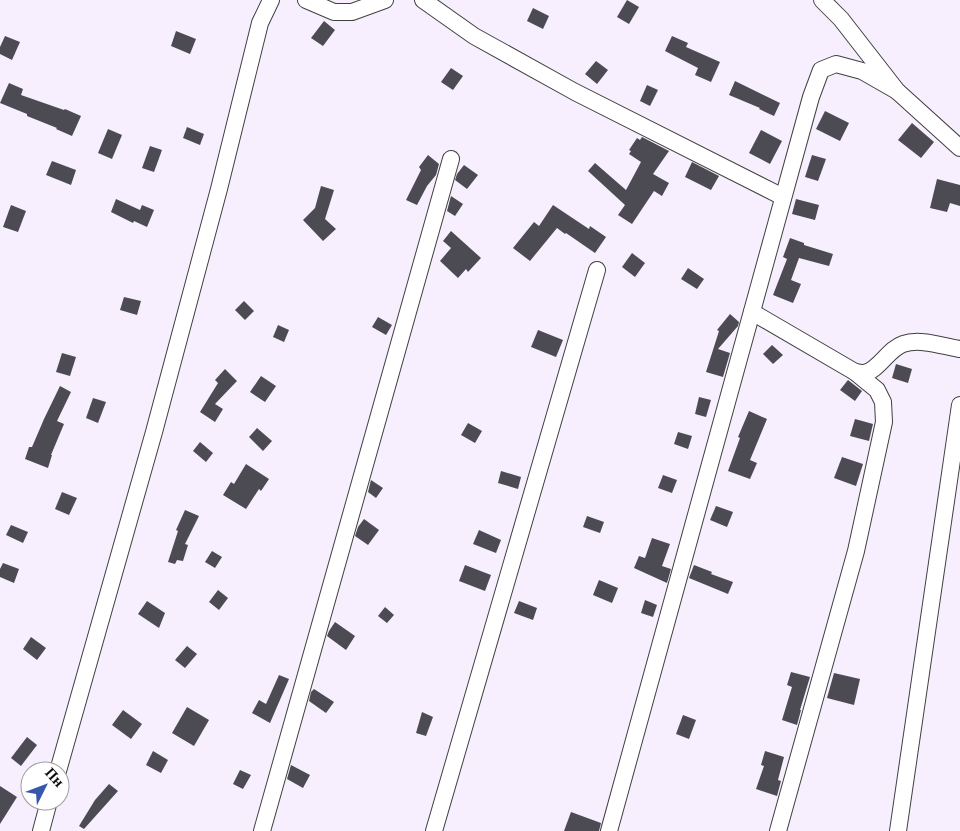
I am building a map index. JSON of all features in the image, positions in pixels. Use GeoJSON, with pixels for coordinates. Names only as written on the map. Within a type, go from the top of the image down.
{"type":"FeatureCollection","features":[{"type":"Feature","properties":{"kind":"street"},"geometry":{"type":"LineString","coordinates":[[61,761],[156,423],[219,189],[260,23],[271,0]]}},
{"type":"Feature","properties":{"kind":"street"},"geometry":{"type":"LineString","coordinates":[[306,0],[334,12],[352,12],[384,0]]}},
{"type":"Feature","properties":{"kind":"street"},"geometry":{"type":"LineString","coordinates":[[423,0],[474,36],[575,92],[783,197]]}},
{"type":"Feature","properties":{"kind":"street"},"geometry":{"type":"LineString","coordinates":[[822,0],[841,19],[897,91],[960,148]]}},
{"type":"Feature","properties":{"kind":"street"},"geometry":{"type":"LineString","coordinates":[[610,831],[810,98],[821,70],[836,64],[862,71],[897,91]]}},
{"type":"Feature","properties":{"kind":"street"},"geometry":{"type":"LineString","coordinates":[[262,831],[451,158]]}},
{"type":"Feature","properties":{"kind":"street"},"geometry":{"type":"LineString","coordinates":[[434,831],[597,270]]}},
{"type":"Feature","properties":{"kind":"street"},"geometry":{"type":"LineString","coordinates":[[752,312],[855,372],[877,390],[883,402],[884,422],[856,551],[778,831]]}},
{"type":"Feature","properties":{"kind":"street"},"geometry":{"type":"LineString","coordinates":[[855,372],[864,373],[872,370],[891,350],[901,344],[910,342],[928,343],[960,350]]}},
{"type":"Feature","properties":{"kind":"street"},"geometry":{"type":"LineString","coordinates":[[898,831],[960,405]]}},
{"type":"Feature","properties":{"kind":"street"},"geometry":{"type":"LineString","coordinates":[[41,831],[46,811]]}},
{"type":"Feature","properties":{"kind":"building"},"geometry":{"type":"Polygon","coordinates":[[[627,0],[639,7],[629,24],[617,17],[627,0]]]}},
{"type":"Feature","properties":{"kind":"building"},"geometry":{"type":"Polygon","coordinates":[[[533,8],[549,16],[543,29],[527,21],[533,8]]]}},
{"type":"Feature","properties":{"kind":"building"},"geometry":{"type":"Polygon","coordinates":[[[324,21],[335,30],[323,46],[311,38],[324,21]]]}},
{"type":"Feature","properties":{"kind":"building"},"geometry":{"type":"Polygon","coordinates":[[[176,31],[196,39],[190,54],[171,46],[176,31]]]}},
{"type":"Feature","properties":{"kind":"building"},"geometry":{"type":"Polygon","coordinates":[[[5,36],[20,42],[12,60],[0,54],[0,47],[5,36]]]}},
{"type":"Feature","properties":{"kind":"building"},"geometry":{"type":"Polygon","coordinates":[[[672,36],[688,43],[686,47],[720,62],[711,82],[695,75],[698,68],[665,51],[672,36]]]}},
{"type":"Feature","properties":{"kind":"building"},"geometry":{"type":"Polygon","coordinates":[[[596,61],[608,70],[597,84],[585,74],[596,61]]]}},
{"type":"Feature","properties":{"kind":"building"},"geometry":{"type":"Polygon","coordinates":[[[451,68],[463,76],[453,90],[441,82],[451,68]]]}},
{"type":"Feature","properties":{"kind":"building"},"geometry":{"type":"Polygon","coordinates":[[[735,81],[780,103],[774,116],[729,95],[735,81]]]}},
{"type":"Feature","properties":{"kind":"building"},"geometry":{"type":"Polygon","coordinates":[[[9,83],[23,89],[21,95],[81,116],[72,136],[0,103],[9,83]]]}},
{"type":"Feature","properties":{"kind":"building"},"geometry":{"type":"Polygon","coordinates":[[[647,85],[658,90],[650,106],[640,101],[647,85]]]}},
{"type":"Feature","properties":{"kind":"building"},"geometry":{"type":"Polygon","coordinates":[[[825,111],[849,123],[840,141],[816,129],[825,111]]]}},
{"type":"Feature","properties":{"kind":"building"},"geometry":{"type":"Polygon","coordinates":[[[912,123],[934,142],[921,158],[898,140],[912,123]]]}},
{"type":"Feature","properties":{"kind":"building"},"geometry":{"type":"Polygon","coordinates":[[[187,127],[204,134],[200,145],[183,138],[187,127]]]}},
{"type":"Feature","properties":{"kind":"building"},"geometry":{"type":"Polygon","coordinates":[[[108,129],[122,135],[112,159],[98,153],[108,129]]]}},
{"type":"Feature","properties":{"kind":"building"},"geometry":{"type":"Polygon","coordinates":[[[761,130],[782,141],[770,164],[749,153],[761,130]]]}},
{"type":"Feature","properties":{"kind":"building"},"geometry":{"type":"Polygon","coordinates":[[[642,137],[669,151],[653,174],[669,183],[662,196],[654,191],[632,224],[618,215],[625,205],[588,171],[595,163],[626,190],[641,162],[629,154],[631,151],[629,150],[637,138],[640,140],[642,137]]]}},
{"type":"Feature","properties":{"kind":"building"},"geometry":{"type":"Polygon","coordinates":[[[150,146],[162,150],[154,172],[142,168],[150,146]]]}},
{"type":"Feature","properties":{"kind":"building"},"geometry":{"type":"Polygon","coordinates":[[[428,155],[439,164],[436,175],[427,186],[417,205],[406,200],[421,170],[419,167],[428,155]]]}},
{"type":"Feature","properties":{"kind":"building"},"geometry":{"type":"Polygon","coordinates":[[[812,155],[826,159],[818,181],[805,177],[812,155]]]}},
{"type":"Feature","properties":{"kind":"building"},"geometry":{"type":"Polygon","coordinates":[[[52,161],[76,170],[71,185],[46,175],[52,161]]]}},
{"type":"Feature","properties":{"kind":"building"},"geometry":{"type":"Polygon","coordinates":[[[692,162],[719,176],[711,190],[685,177],[692,162]]]}},
{"type":"Feature","properties":{"kind":"building"},"geometry":{"type":"Polygon","coordinates":[[[464,165],[478,175],[467,189],[455,180],[464,165]]]}},
{"type":"Feature","properties":{"kind":"building"},"geometry":{"type":"Polygon","coordinates":[[[937,179],[960,185],[960,206],[950,203],[947,212],[930,208],[937,179]]]}},
{"type":"Feature","properties":{"kind":"building"},"geometry":{"type":"Polygon","coordinates":[[[321,186],[334,190],[325,219],[336,229],[323,241],[303,220],[315,208],[321,186]]]}},
{"type":"Feature","properties":{"kind":"building"},"geometry":{"type":"Polygon","coordinates":[[[451,196],[463,204],[455,216],[447,211],[451,196]]]}},
{"type":"Feature","properties":{"kind":"building"},"geometry":{"type":"Polygon","coordinates":[[[116,199],[140,210],[142,205],[154,210],[147,227],[134,221],[133,223],[111,212],[116,199]]]}},
{"type":"Feature","properties":{"kind":"building"},"geometry":{"type":"Polygon","coordinates":[[[796,199],[819,205],[815,220],[792,214],[796,199]]]}},
{"type":"Feature","properties":{"kind":"building"},"geometry":{"type":"Polygon","coordinates":[[[11,205],[26,211],[18,232],[3,227],[11,205]]]}},
{"type":"Feature","properties":{"kind":"building"},"geometry":{"type":"Polygon","coordinates":[[[553,205],[589,229],[590,226],[606,237],[595,253],[557,228],[530,261],[513,248],[534,222],[539,226],[553,205]]]}},
{"type":"Feature","properties":{"kind":"building"},"geometry":{"type":"Polygon","coordinates":[[[451,231],[481,258],[468,272],[466,269],[458,278],[440,261],[451,248],[443,241],[451,231]]]}},
{"type":"Feature","properties":{"kind":"building"},"geometry":{"type":"Polygon","coordinates":[[[790,238],[804,243],[804,245],[833,254],[829,266],[799,258],[791,280],[801,284],[793,303],[773,295],[787,259],[783,257],[790,238]]]}},
{"type":"Feature","properties":{"kind":"building"},"geometry":{"type":"Polygon","coordinates":[[[632,253],[645,263],[635,277],[622,267],[632,253]]]}},
{"type":"Feature","properties":{"kind":"building"},"geometry":{"type":"Polygon","coordinates":[[[688,268],[704,279],[697,289],[681,279],[688,268]]]}},
{"type":"Feature","properties":{"kind":"building"},"geometry":{"type":"Polygon","coordinates":[[[124,297],[141,301],[137,315],[120,310],[124,297]]]}},
{"type":"Feature","properties":{"kind":"building"},"geometry":{"type":"Polygon","coordinates":[[[244,301],[254,311],[245,320],[235,310],[244,301]]]}},
{"type":"Feature","properties":{"kind":"building"},"geometry":{"type":"Polygon","coordinates":[[[730,314],[739,322],[738,326],[718,349],[730,353],[723,377],[706,372],[719,331],[717,330],[730,314]]]}},
{"type":"Feature","properties":{"kind":"building"},"geometry":{"type":"Polygon","coordinates":[[[378,317],[392,325],[386,335],[372,327],[378,317]]]}},
{"type":"Feature","properties":{"kind":"building"},"geometry":{"type":"Polygon","coordinates":[[[278,325],[289,330],[284,342],[273,337],[278,325]]]}},
{"type":"Feature","properties":{"kind":"building"},"geometry":{"type":"Polygon","coordinates":[[[538,330],[563,340],[556,357],[531,347],[538,330]]]}},
{"type":"Feature","properties":{"kind":"building"},"geometry":{"type":"Polygon","coordinates":[[[772,345],[783,355],[773,364],[763,354],[772,345]]]}},
{"type":"Feature","properties":{"kind":"building"},"geometry":{"type":"Polygon","coordinates":[[[62,353],[76,357],[70,376],[56,372],[62,353]]]}},
{"type":"Feature","properties":{"kind":"building"},"geometry":{"type":"Polygon","coordinates":[[[896,364],[912,369],[908,383],[892,378],[896,364]]]}},
{"type":"Feature","properties":{"kind":"building"},"geometry":{"type":"Polygon","coordinates":[[[225,369],[237,381],[215,404],[223,409],[215,422],[200,412],[218,383],[215,380],[225,369]]]}},
{"type":"Feature","properties":{"kind":"building"},"geometry":{"type":"Polygon","coordinates":[[[261,376],[276,386],[265,402],[250,392],[261,376]]]}},
{"type":"Feature","properties":{"kind":"building"},"geometry":{"type":"Polygon","coordinates":[[[848,380],[862,391],[855,401],[840,390],[848,380]]]}},
{"type":"Feature","properties":{"kind":"building"},"geometry":{"type":"Polygon","coordinates":[[[60,386],[71,392],[57,421],[64,424],[51,455],[48,468],[25,459],[29,447],[32,447],[60,386]]]}},
{"type":"Feature","properties":{"kind":"building"},"geometry":{"type":"Polygon","coordinates":[[[699,397],[711,400],[706,417],[695,414],[699,397]]]}},
{"type":"Feature","properties":{"kind":"building"},"geometry":{"type":"Polygon","coordinates":[[[93,398],[106,402],[98,423],[86,418],[93,398]]]}},
{"type":"Feature","properties":{"kind":"building"},"geometry":{"type":"Polygon","coordinates":[[[749,411],[767,419],[750,460],[757,463],[750,479],[728,471],[740,438],[738,437],[749,411]]]}},
{"type":"Feature","properties":{"kind":"building"},"geometry":{"type":"Polygon","coordinates":[[[855,419],[873,424],[869,441],[850,436],[855,419]]]}},
{"type":"Feature","properties":{"kind":"building"},"geometry":{"type":"Polygon","coordinates":[[[468,423],[482,431],[475,443],[461,435],[468,423]]]}},
{"type":"Feature","properties":{"kind":"building"},"geometry":{"type":"Polygon","coordinates":[[[257,428],[272,441],[263,451],[249,437],[257,428]]]}},
{"type":"Feature","properties":{"kind":"building"},"geometry":{"type":"Polygon","coordinates":[[[678,432],[692,436],[688,449],[674,444],[678,432]]]}},
{"type":"Feature","properties":{"kind":"building"},"geometry":{"type":"Polygon","coordinates":[[[200,442],[213,453],[206,462],[193,451],[200,442]]]}},
{"type":"Feature","properties":{"kind":"building"},"geometry":{"type":"Polygon","coordinates":[[[842,457],[863,464],[856,486],[834,478],[842,457]]]}},
{"type":"Feature","properties":{"kind":"building"},"geometry":{"type":"Polygon","coordinates":[[[246,464],[269,479],[261,491],[259,489],[246,509],[223,495],[231,482],[234,484],[246,464]]]}},
{"type":"Feature","properties":{"kind":"building"},"geometry":{"type":"Polygon","coordinates":[[[501,471],[521,477],[518,489],[498,483],[501,471]]]}},
{"type":"Feature","properties":{"kind":"building"},"geometry":{"type":"Polygon","coordinates":[[[663,475],[677,480],[672,493],[658,488],[663,475]]]}},
{"type":"Feature","properties":{"kind":"building"},"geometry":{"type":"Polygon","coordinates":[[[371,480],[383,488],[376,498],[368,492],[371,480]]]}},
{"type":"Feature","properties":{"kind":"building"},"geometry":{"type":"Polygon","coordinates":[[[62,492],[77,498],[69,515],[55,509],[62,492]]]}},
{"type":"Feature","properties":{"kind":"building"},"geometry":{"type":"Polygon","coordinates":[[[716,506],[733,512],[727,527],[710,520],[716,506]]]}},
{"type":"Feature","properties":{"kind":"building"},"geometry":{"type":"Polygon","coordinates":[[[185,510],[199,516],[185,544],[188,545],[183,561],[177,560],[175,564],[168,562],[178,531],[176,530],[185,510]]]}},
{"type":"Feature","properties":{"kind":"building"},"geometry":{"type":"Polygon","coordinates":[[[587,516],[604,522],[600,533],[583,527],[587,516]]]}},
{"type":"Feature","properties":{"kind":"building"},"geometry":{"type":"Polygon","coordinates":[[[364,519],[379,530],[368,545],[355,536],[358,527],[364,519]]]}},
{"type":"Feature","properties":{"kind":"building"},"geometry":{"type":"Polygon","coordinates":[[[11,525],[28,532],[23,543],[6,535],[11,525]]]}},
{"type":"Feature","properties":{"kind":"building"},"geometry":{"type":"Polygon","coordinates":[[[479,530],[501,540],[496,553],[473,544],[479,530]]]}},
{"type":"Feature","properties":{"kind":"building"},"geometry":{"type":"Polygon","coordinates":[[[652,538],[670,544],[662,566],[671,569],[667,583],[634,568],[639,556],[645,558],[652,538]]]}},
{"type":"Feature","properties":{"kind":"building"},"geometry":{"type":"Polygon","coordinates":[[[212,551],[222,557],[215,568],[205,562],[212,551]]]}},
{"type":"Feature","properties":{"kind":"building"},"geometry":{"type":"Polygon","coordinates":[[[3,563],[19,569],[14,583],[0,577],[0,569],[3,563]]]}},
{"type":"Feature","properties":{"kind":"building"},"geometry":{"type":"Polygon","coordinates":[[[465,565],[491,575],[485,591],[459,581],[465,565]]]}},
{"type":"Feature","properties":{"kind":"building"},"geometry":{"type":"Polygon","coordinates":[[[694,565],[733,582],[728,594],[689,578],[694,565]]]}},
{"type":"Feature","properties":{"kind":"building"},"geometry":{"type":"Polygon","coordinates":[[[599,580],[618,588],[612,603],[593,595],[599,580]]]}},
{"type":"Feature","properties":{"kind":"building"},"geometry":{"type":"Polygon","coordinates":[[[218,590],[228,598],[219,610],[209,602],[218,590]]]}},
{"type":"Feature","properties":{"kind":"building"},"geometry":{"type":"Polygon","coordinates":[[[645,600],[657,605],[653,617],[641,613],[645,600]]]}},
{"type":"Feature","properties":{"kind":"building"},"geometry":{"type":"Polygon","coordinates":[[[147,601],[165,613],[159,628],[138,614],[147,601]]]}},
{"type":"Feature","properties":{"kind":"building"},"geometry":{"type":"Polygon","coordinates":[[[519,601],[537,608],[533,620],[514,613],[519,601]]]}},
{"type":"Feature","properties":{"kind":"building"},"geometry":{"type":"Polygon","coordinates":[[[385,607],[394,615],[387,623],[378,616],[385,607]]]}},
{"type":"Feature","properties":{"kind":"building"},"geometry":{"type":"Polygon","coordinates":[[[335,622],[355,636],[346,650],[327,636],[335,622]]]}},
{"type":"Feature","properties":{"kind":"building"},"geometry":{"type":"Polygon","coordinates":[[[31,637],[46,648],[37,660],[23,649],[31,637]]]}},
{"type":"Feature","properties":{"kind":"building"},"geometry":{"type":"Polygon","coordinates":[[[187,646],[197,654],[185,668],[175,660],[187,646]]]}},
{"type":"Feature","properties":{"kind":"building"},"geometry":{"type":"Polygon","coordinates":[[[791,672],[810,677],[797,725],[782,720],[792,687],[787,685],[791,672]]]}},
{"type":"Feature","properties":{"kind":"building"},"geometry":{"type":"Polygon","coordinates":[[[834,673],[860,679],[854,705],[827,698],[834,673]]]}},
{"type":"Feature","properties":{"kind":"building"},"geometry":{"type":"Polygon","coordinates":[[[279,675],[289,679],[270,723],[252,713],[259,700],[266,704],[279,675]]]}},
{"type":"Feature","properties":{"kind":"building"},"geometry":{"type":"Polygon","coordinates":[[[314,689],[334,702],[326,713],[309,701],[311,692],[314,689]]]}},
{"type":"Feature","properties":{"kind":"building"},"geometry":{"type":"Polygon","coordinates":[[[187,707],[209,720],[194,746],[172,733],[187,707]]]}},
{"type":"Feature","properties":{"kind":"building"},"geometry":{"type":"Polygon","coordinates":[[[123,710],[142,724],[131,739],[112,725],[123,710]]]}},
{"type":"Feature","properties":{"kind":"building"},"geometry":{"type":"Polygon","coordinates":[[[422,712],[433,717],[426,736],[416,733],[422,712]]]}},
{"type":"Feature","properties":{"kind":"building"},"geometry":{"type":"Polygon","coordinates":[[[683,715],[696,720],[689,739],[676,734],[683,715]]]}},
{"type":"Feature","properties":{"kind":"building"},"geometry":{"type":"Polygon","coordinates":[[[27,737],[37,745],[25,761],[20,761],[20,765],[11,758],[27,737]]]}},
{"type":"Feature","properties":{"kind":"building"},"geometry":{"type":"Polygon","coordinates":[[[153,751],[168,760],[161,773],[146,765],[153,751]]]}},
{"type":"Feature","properties":{"kind":"building"},"geometry":{"type":"Polygon","coordinates":[[[765,751],[784,757],[778,780],[781,781],[777,796],[756,789],[764,766],[761,765],[765,751]]]}},
{"type":"Feature","properties":{"kind":"building"},"geometry":{"type":"Polygon","coordinates":[[[291,765],[310,775],[303,788],[287,779],[291,765]]]}},
{"type":"Feature","properties":{"kind":"building"},"geometry":{"type":"Polygon","coordinates":[[[240,770],[251,775],[243,789],[233,784],[240,770]]]}},
{"type":"Feature","properties":{"kind":"building"},"geometry":{"type":"Polygon","coordinates":[[[109,784],[118,791],[84,829],[79,826],[95,800],[109,784]]]}},
{"type":"Feature","properties":{"kind":"building"},"geometry":{"type":"Polygon","coordinates":[[[0,786],[17,797],[0,824],[0,786]]]}},
{"type":"Feature","properties":{"kind":"building"},"geometry":{"type":"Polygon","coordinates":[[[571,812],[601,823],[599,831],[564,831],[571,812]]]}}]}
